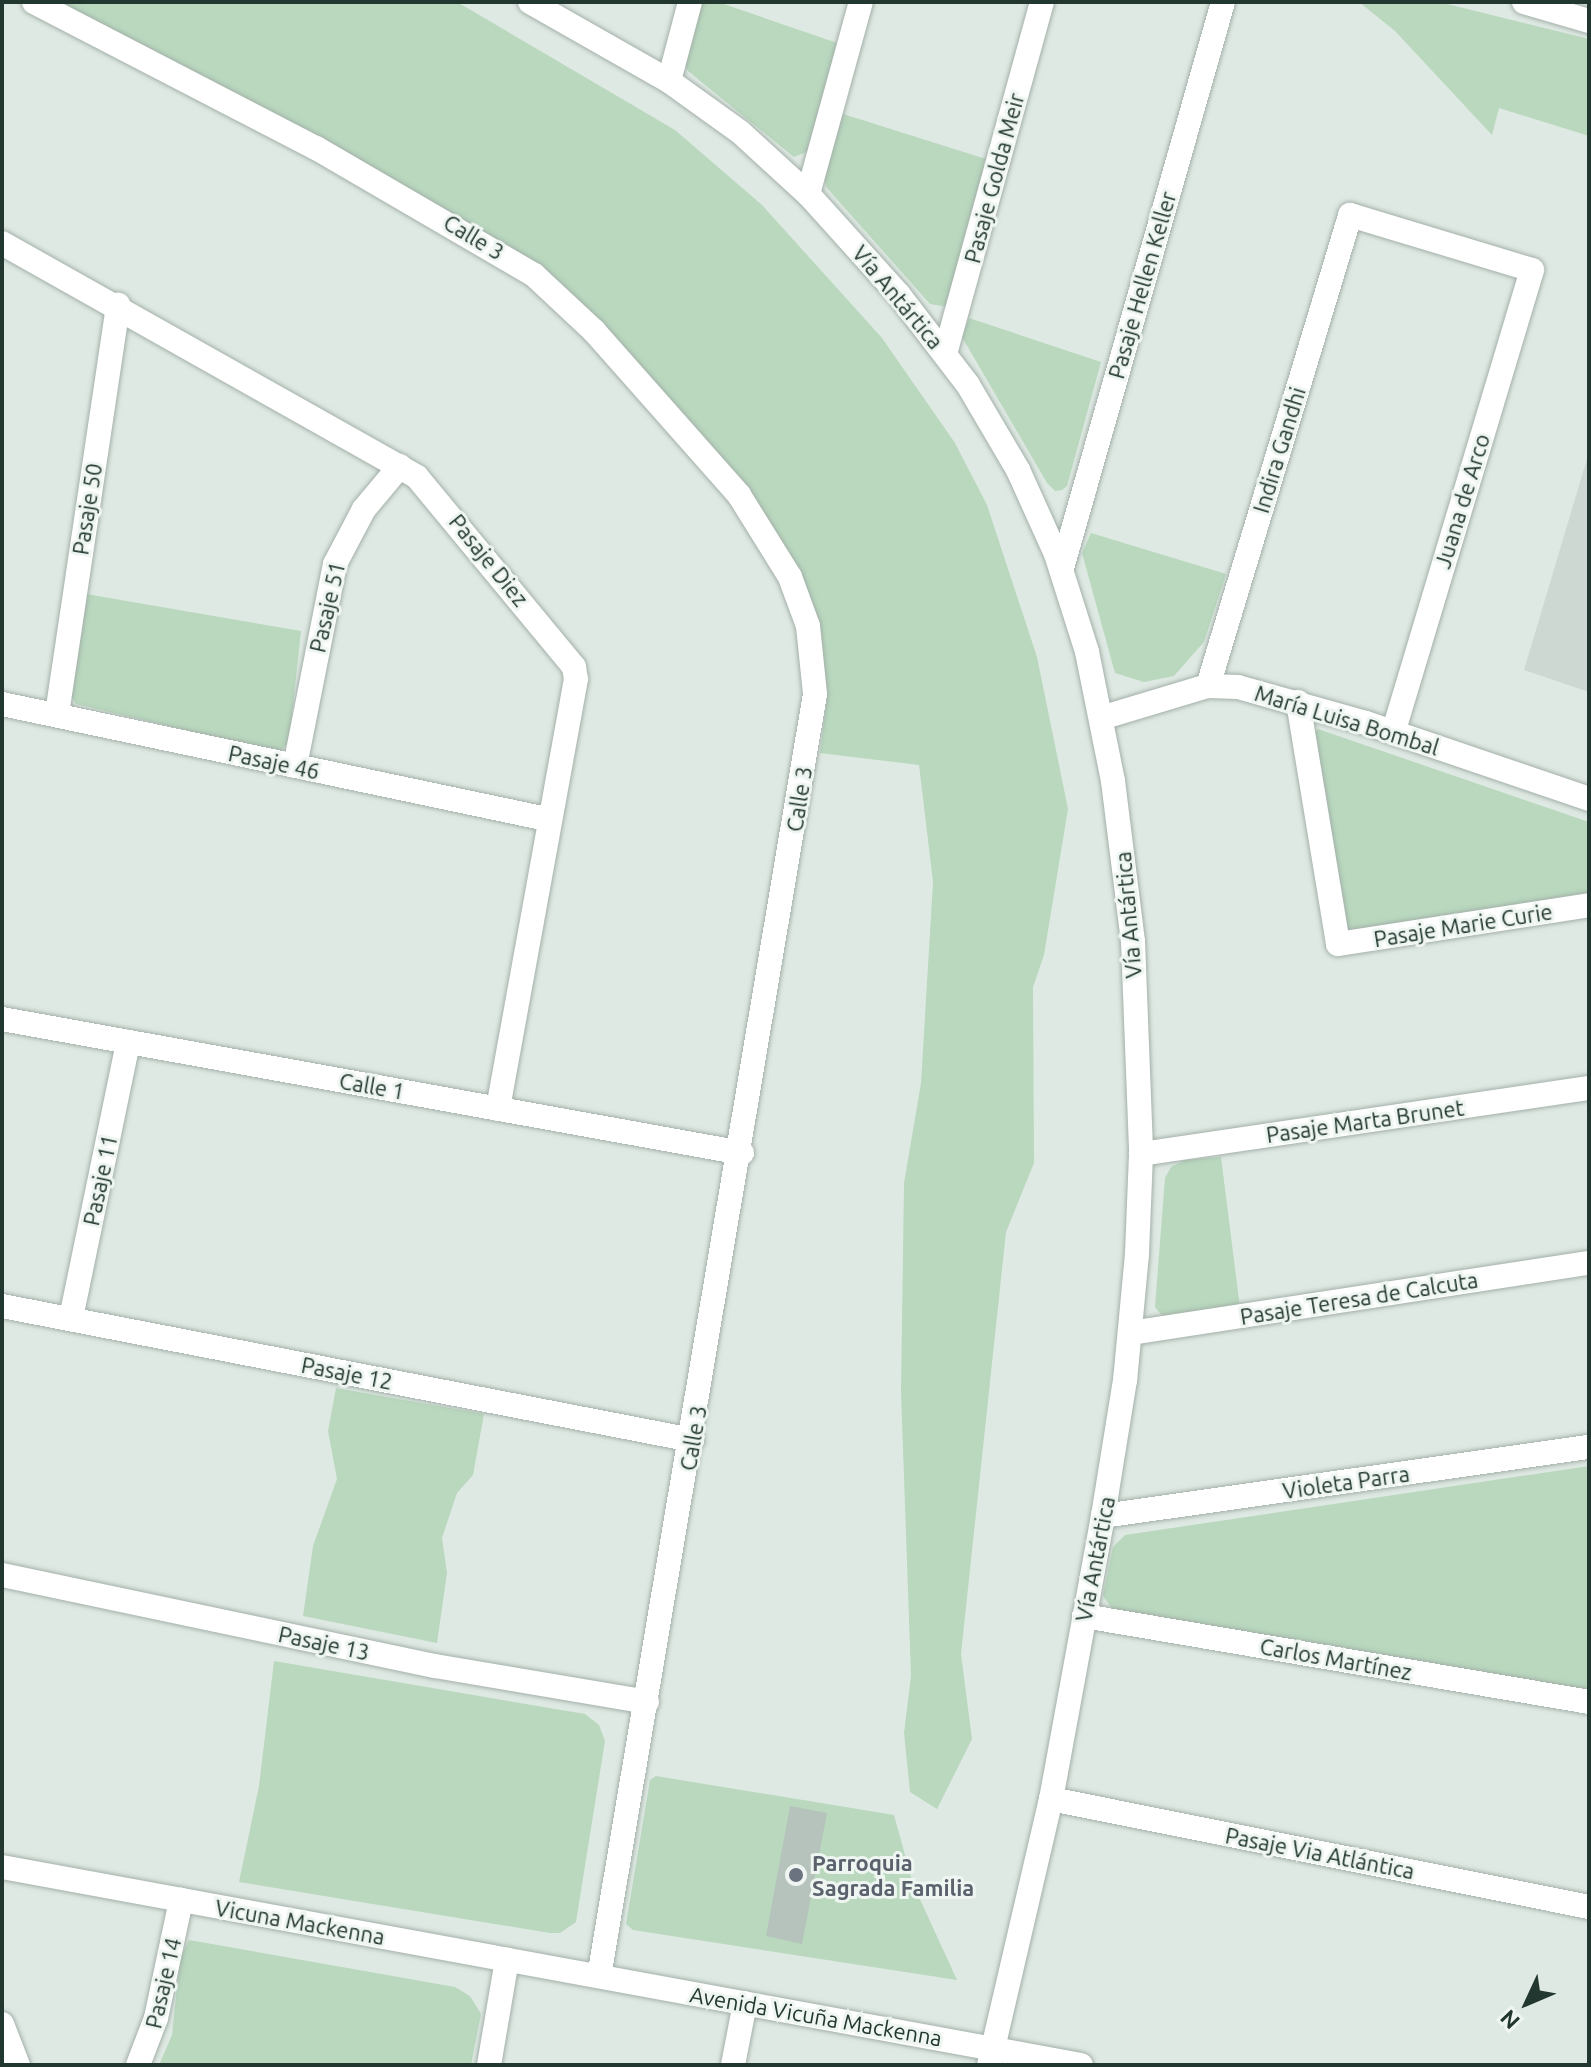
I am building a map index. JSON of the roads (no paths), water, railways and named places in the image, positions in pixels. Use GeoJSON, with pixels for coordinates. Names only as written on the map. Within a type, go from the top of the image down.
{"type":"FeatureCollection","features":[{"type":"Feature","properties":{"kind":"street","name":"Calle 3"},"geometry":{"type":"LineString","coordinates":[[34,2],[316,148],[534,275],[594,331],[739,495],[790,577],[808,626],[815,694],[742,1153],[599,1976]]}},
{"type":"Feature","properties":{"kind":"street","name":"Vía Antártica"},"geometry":{"type":"LineString","coordinates":[[530,2],[669,81],[740,132],[808,194],[945,354],[1018,470],[1062,568],[1101,718],[1133,941],[1141,1154],[1130,1333],[1103,1516],[1051,1799],[991,2057]]}},
{"type":"Feature","properties":{"kind":"street"},"geometry":{"type":"LineString","coordinates":[[669,81],[690,2]]}},
{"type":"Feature","properties":{"kind":"street"},"geometry":{"type":"LineString","coordinates":[[808,194],[861,2]]}},
{"type":"Feature","properties":{"kind":"street","name":"Pasaje Golda Meir"},"geometry":{"type":"LineString","coordinates":[[945,354],[1042,2]]}},
{"type":"Feature","properties":{"kind":"street","name":"Pasaje Hellen Keller"},"geometry":{"type":"LineString","coordinates":[[1062,568],[1223,2]]}},
{"type":"Feature","properties":{"kind":"street"},"geometry":{"type":"LineString","coordinates":[[1524,2],[1589,21]]}},
{"type":"Feature","properties":{"kind":"street","name":"Juana de Arco"},"geometry":{"type":"LineString","coordinates":[[1350,215],[1532,270],[1393,733]]}},
{"type":"Feature","properties":{"kind":"street","name":"Indira Gandhi"},"geometry":{"type":"LineString","coordinates":[[1208,686],[1350,215]]}},
{"type":"Feature","properties":{"kind":"street","name":"Pasaje Diez"},"geometry":{"type":"LineString","coordinates":[[2,243],[118,305],[400,466],[435,494],[574,667],[576,679],[547,819],[498,1109]]}},
{"type":"Feature","properties":{"kind":"street","name":"Pasaje 50"},"geometry":{"type":"LineString","coordinates":[[57,714],[118,305]]}},
{"type":"Feature","properties":{"kind":"street","name":"Pasaje 51"},"geometry":{"type":"LineString","coordinates":[[295,766],[335,564],[364,509],[400,466]]}},
{"type":"Feature","properties":{"kind":"street","name":"María Luisa Bombal"},"geometry":{"type":"LineString","coordinates":[[1101,718],[1208,686],[1298,702],[1589,799]]}},
{"type":"Feature","properties":{"kind":"street","name":"Pasaje Marie Curie"},"geometry":{"type":"LineString","coordinates":[[1298,702],[1338,944],[1589,905]]}},
{"type":"Feature","properties":{"kind":"street","name":"Pasaje 46"},"geometry":{"type":"LineString","coordinates":[[2,704],[547,819]]}},
{"type":"Feature","properties":{"kind":"street","name":"Calle 1"},"geometry":{"type":"LineString","coordinates":[[2,1019],[742,1153]]}},
{"type":"Feature","properties":{"kind":"street","name":"Pasaje 11"},"geometry":{"type":"LineString","coordinates":[[71,1318],[128,1042]]}},
{"type":"Feature","properties":{"kind":"street","name":"Pasaje Marta Brunet"},"geometry":{"type":"LineString","coordinates":[[1141,1154],[1589,1088]]}},
{"type":"Feature","properties":{"kind":"street","name":"Pasaje Teresa de Calcuta"},"geometry":{"type":"LineString","coordinates":[[1130,1333],[1589,1263]]}},
{"type":"Feature","properties":{"kind":"street","name":"Pasaje 12"},"geometry":{"type":"LineString","coordinates":[[2,1306],[692,1440]]}},
{"type":"Feature","properties":{"kind":"street","name":"Violeta Parra"},"geometry":{"type":"LineString","coordinates":[[1103,1516],[1589,1447]]}},
{"type":"Feature","properties":{"kind":"street","name":"Pasaje 13"},"geometry":{"type":"LineString","coordinates":[[2,1575],[435,1666],[647,1702]]}},
{"type":"Feature","properties":{"kind":"street","name":"Carlos Martínez"},"geometry":{"type":"LineString","coordinates":[[1084,1616],[1589,1702]]}},
{"type":"Feature","properties":{"kind":"street","name":"Pasaje Via Atlántica"},"geometry":{"type":"LineString","coordinates":[[1051,1799],[1589,1907]]}},
{"type":"Feature","properties":{"kind":"street","name":"Vicuna Mackenna"},"geometry":{"type":"LineString","coordinates":[[2,1867],[599,1976]]}},
{"type":"Feature","properties":{"kind":"street","name":"Pasaje 14"},"geometry":{"type":"LineString","coordinates":[[138,2065],[156,2018],[181,1900]]}},
{"type":"Feature","properties":{"kind":"street"},"geometry":{"type":"LineString","coordinates":[[489,2065],[507,1960]]}},
{"type":"Feature","properties":{"kind":"street","name":"Avenida Vicuña Mackenna"},"geometry":{"type":"LineString","coordinates":[[599,1976],[745,2003],[991,2057],[1081,2065]]}},
{"type":"Feature","properties":{"kind":"street"},"geometry":{"type":"LineString","coordinates":[[733,2065],[745,2003]]}},
{"type":"Feature","properties":{"kind":"street"},"geometry":{"type":"LineString","coordinates":[[2,2024],[18,2065]]}},
{"type":"Feature","properties":{"kind":"place","name":"Parroquia Sagrada Familia"},"geometry":{"type":"Point","coordinates":[796,1875]}}]}
